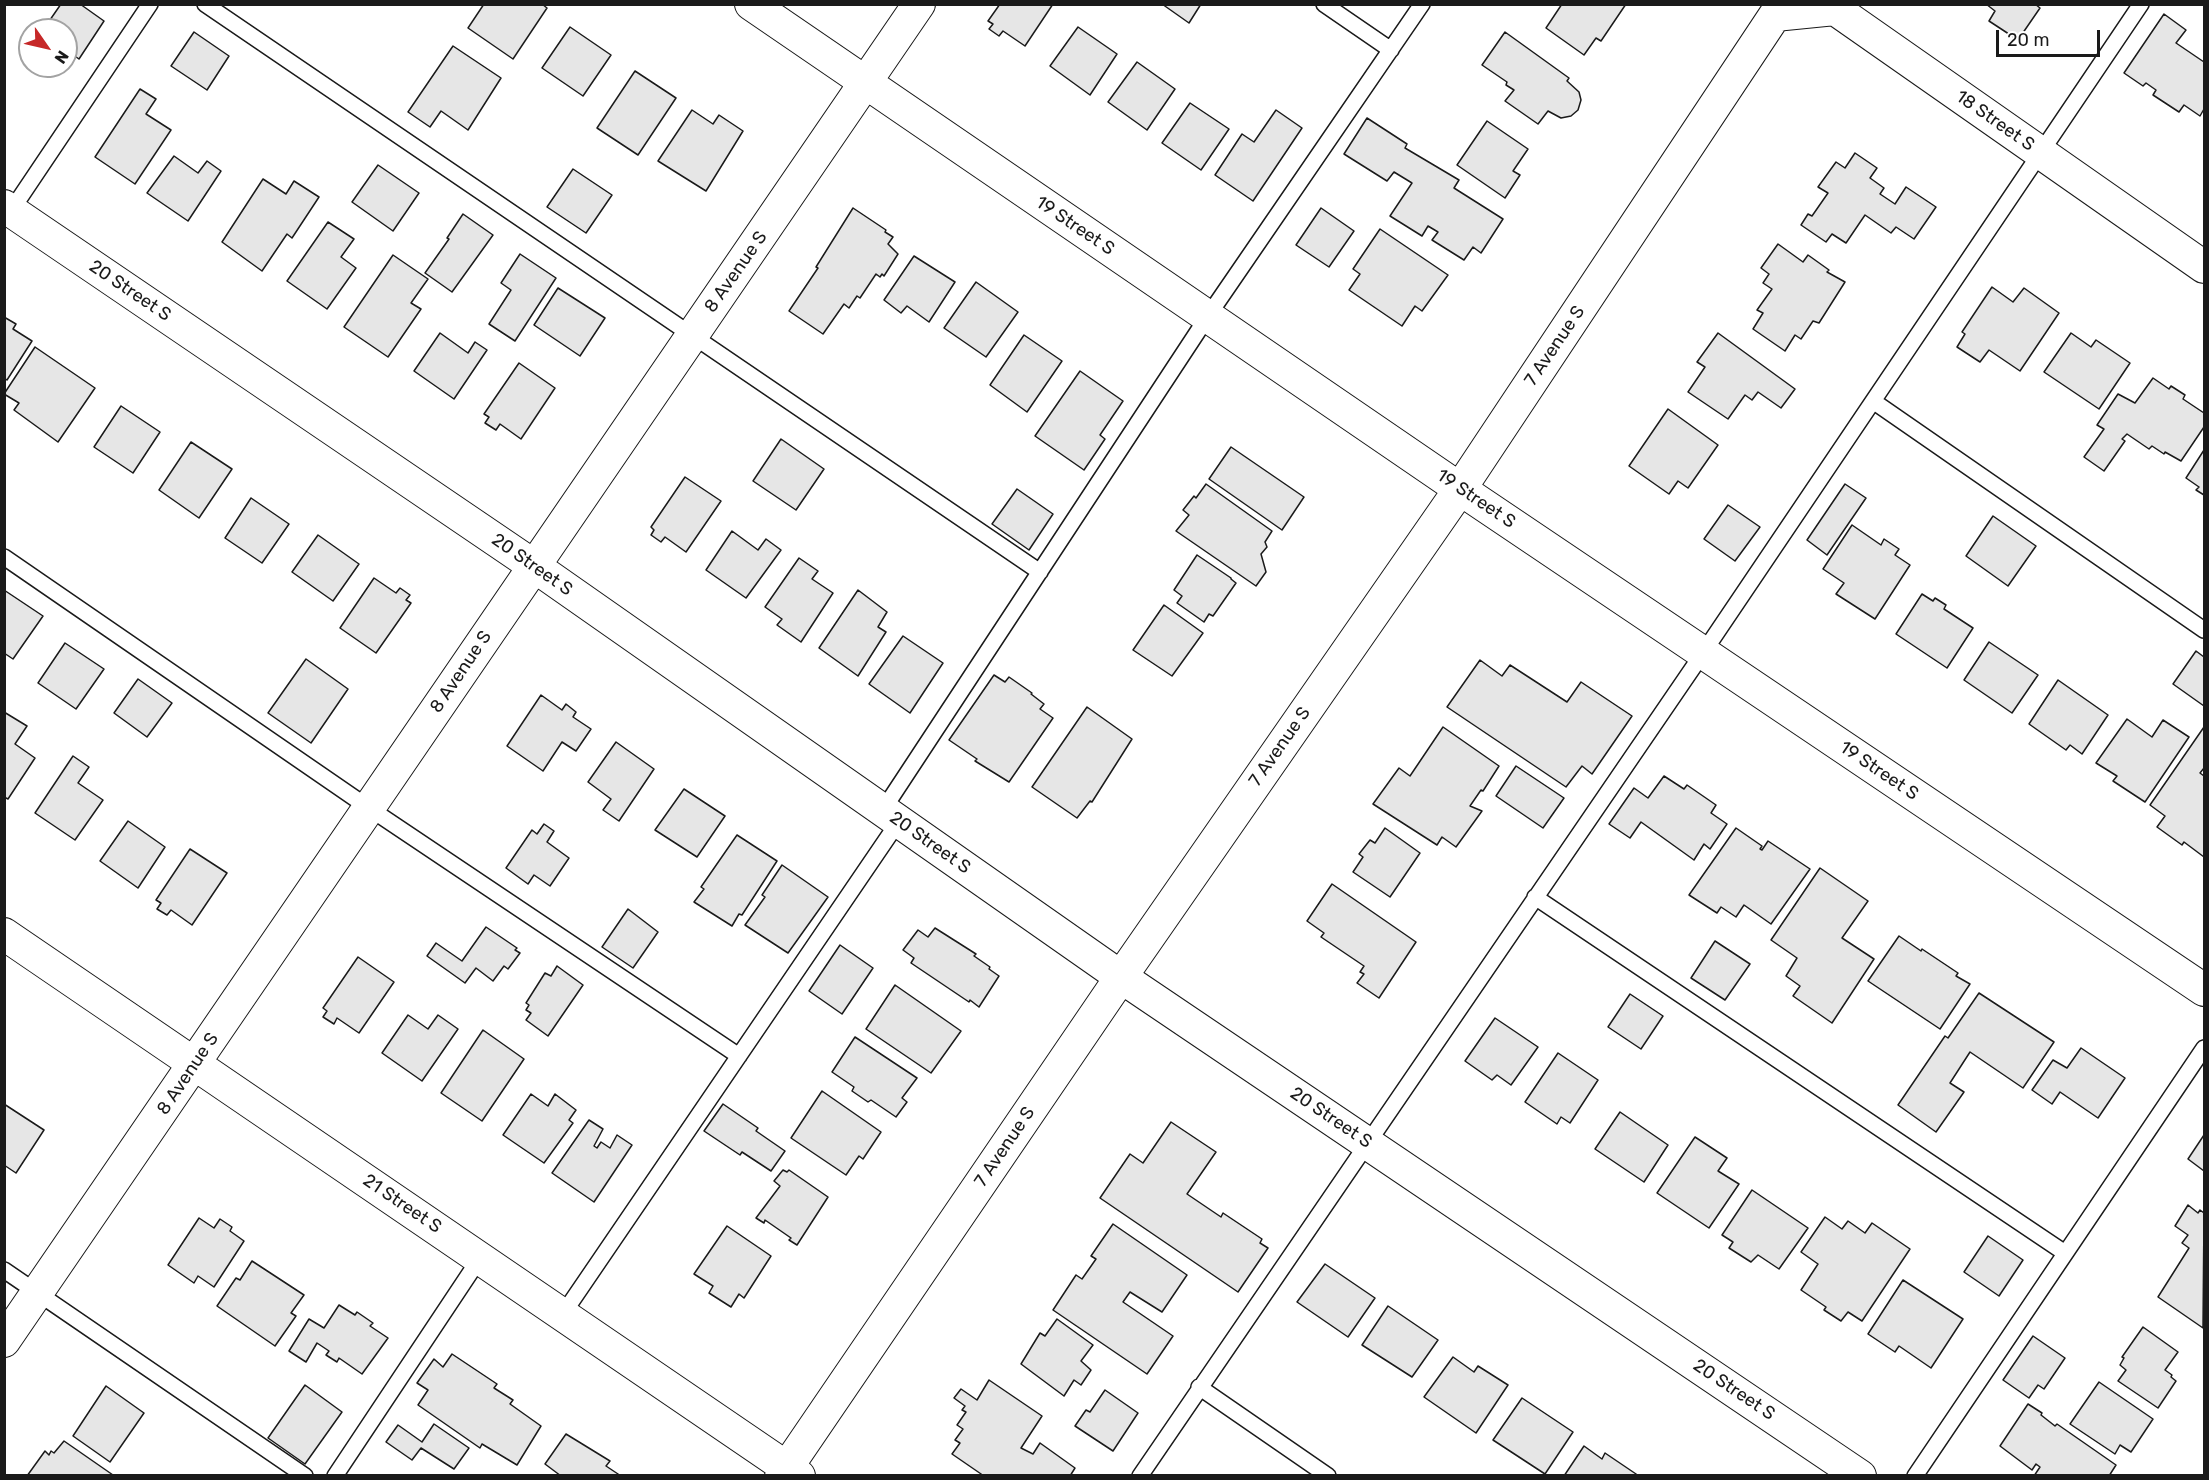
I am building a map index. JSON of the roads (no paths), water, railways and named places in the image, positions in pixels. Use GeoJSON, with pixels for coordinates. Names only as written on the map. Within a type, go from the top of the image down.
{"type":"FeatureCollection","features":[{"type":"Feature","properties":{"kind":"street","name":"19 Street S"},"geometry":{"type":"LineString","coordinates":[[751,4],[1460,489],[2205,990]]}},
{"type":"Feature","properties":{"kind":"street","name":"8 Avenue S"},"geometry":{"type":"LineString","coordinates":[[4,1341],[919,4]]}},
{"type":"Feature","properties":{"kind":"street","name":"18 Street S"},"geometry":{"type":"LineString","coordinates":[[1775,15],[1834,9],[2205,267]]}},
{"type":"Feature","properties":{"kind":"street","name":"7 Avenue S"},"geometry":{"type":"LineString","coordinates":[[789,1473],[1121,976],[1460,489],[1775,15]]}},
{"type":"Feature","properties":{"kind":"street","name":"20 Street S"},"geometry":{"type":"LineString","coordinates":[[7,213],[534,566],[1121,976],[1860,1476]]}},
{"type":"Feature","properties":{"kind":"street","name":"21 Street S"},"geometry":{"type":"LineString","coordinates":[[4,934],[563,1314],[789,1473]]}},
{"type":"Feature","properties":{"kind":"lane"},"geometry":{"type":"LineString","coordinates":[[7,213],[150,4]]}},
{"type":"Feature","properties":{"kind":"lane"},"geometry":{"type":"LineString","coordinates":[[205,4],[1040,572]]}},
{"type":"Feature","properties":{"kind":"lane"},"geometry":{"type":"LineString","coordinates":[[1324,4],[1391,50]]}},
{"type":"Feature","properties":{"kind":"lane"},"geometry":{"type":"LineString","coordinates":[[563,1314],[740,1056],[891,816],[1040,572],[1208,316],[1422,4]]}},
{"type":"Feature","properties":{"kind":"lane"},"geometry":{"type":"LineString","coordinates":[[1140,1476],[1703,652],[2141,4]]}},
{"type":"Feature","properties":{"kind":"lane"},"geometry":{"type":"LineString","coordinates":[[1873,401],[2205,630]]}},
{"type":"Feature","properties":{"kind":"lane"},"geometry":{"type":"LineString","coordinates":[[4,557],[369,808],[740,1056]]}},
{"type":"Feature","properties":{"kind":"lane"},"geometry":{"type":"LineString","coordinates":[[1535,897],[2065,1253]]}},
{"type":"Feature","properties":{"kind":"lane"},"geometry":{"type":"LineString","coordinates":[[1915,1476],[2205,1048]]}},
{"type":"Feature","properties":{"kind":"lane"},"geometry":{"type":"LineString","coordinates":[[335,1476],[480,1258]]}},
{"type":"Feature","properties":{"kind":"lane"},"geometry":{"type":"LineString","coordinates":[[4,1270],[305,1476]]}},
{"type":"Feature","properties":{"kind":"lane"},"geometry":{"type":"LineString","coordinates":[[1199,1388],[1328,1476]]}}]}
